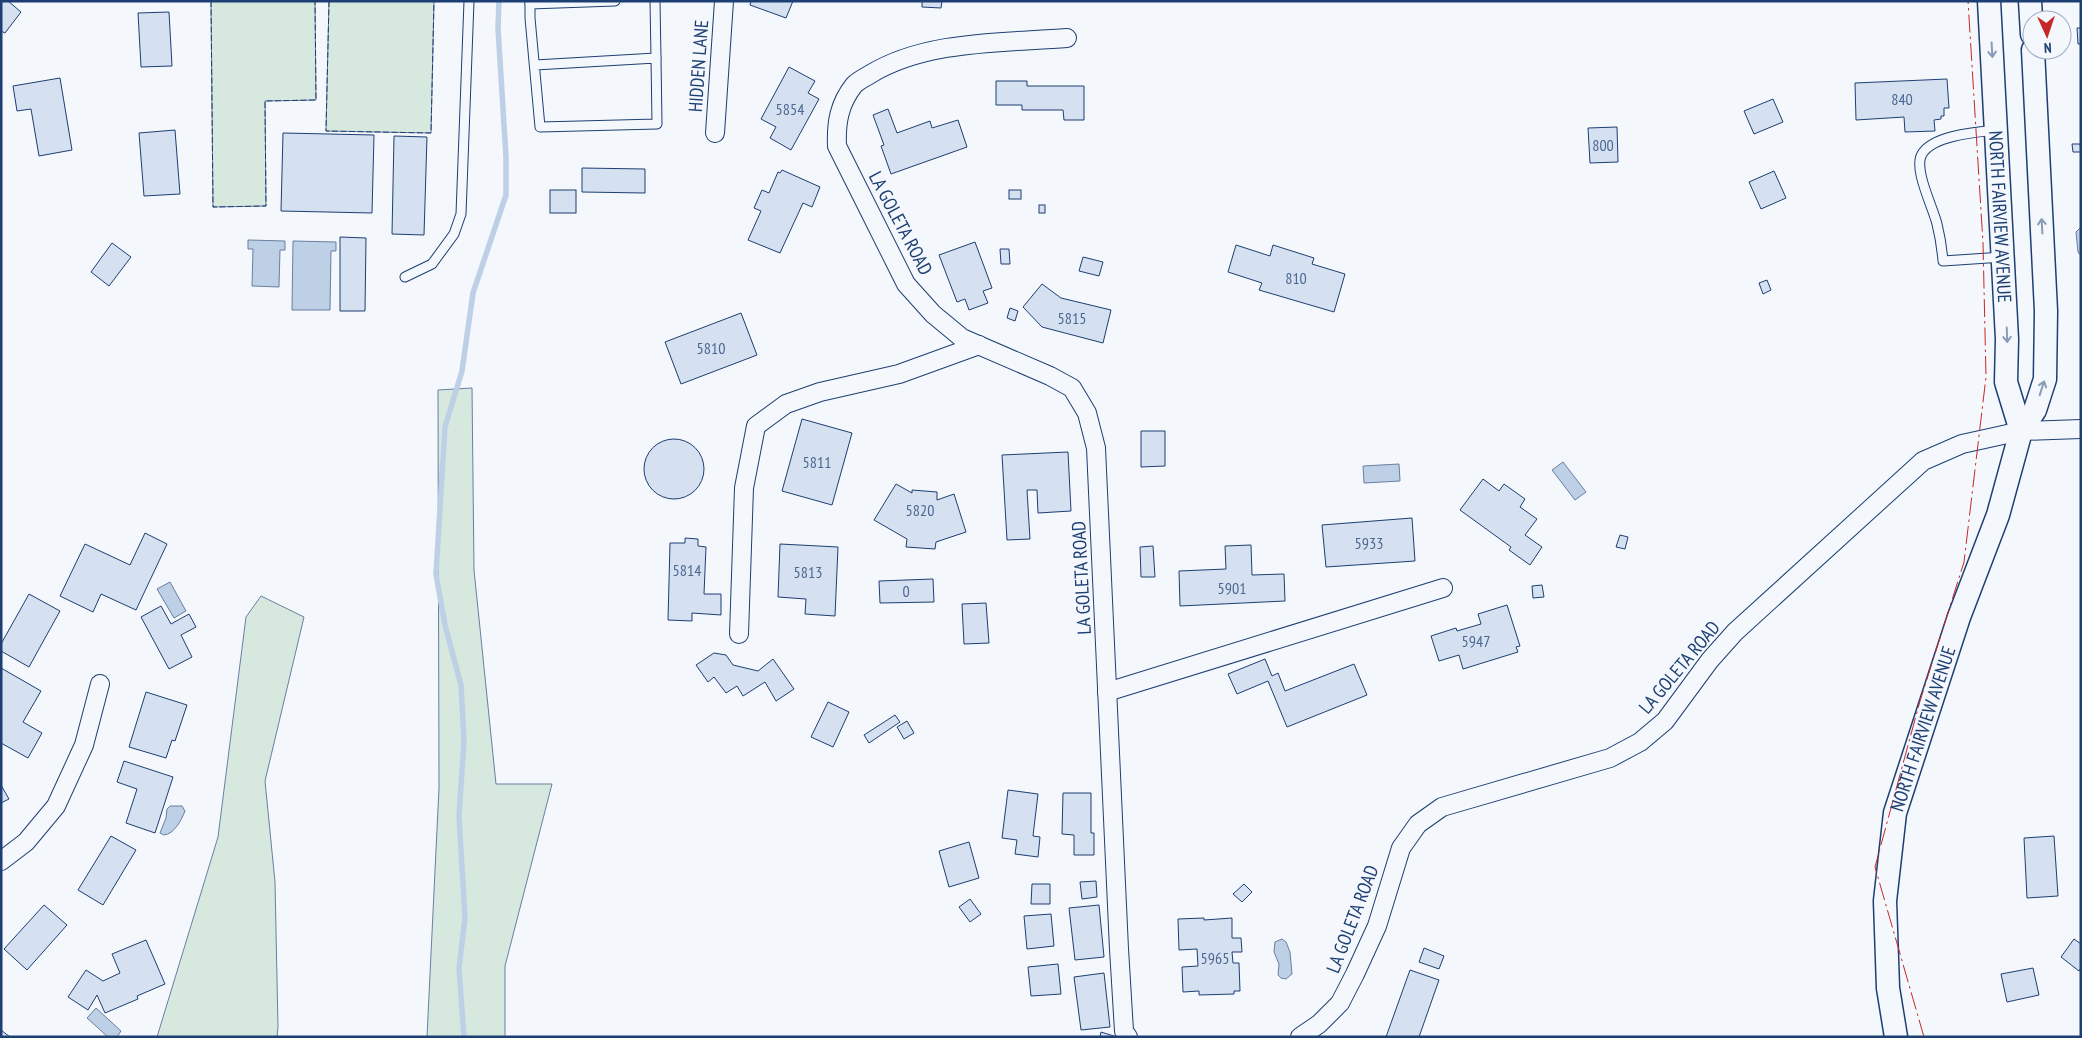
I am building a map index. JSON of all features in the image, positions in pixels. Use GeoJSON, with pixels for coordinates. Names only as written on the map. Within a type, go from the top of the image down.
{"type":"FeatureCollection","features":[{"type":"Feature","properties":{"kind":"street","name":"HIDDEN LANE"},"geometry":{"type":"LineString","coordinates":[[715,133],[724,1]]}},
{"type":"Feature","properties":{"kind":"street","name":"NORTH FAIRVIEW AVENUE"},"geometry":{"type":"LineString","coordinates":[[1989,1],[2004,257],[2007,338],[2006,382],[2021,431]]}},
{"type":"Feature","properties":{"kind":"street","name":"LA GOLETA ROAD"},"geometry":{"type":"LineString","coordinates":[[1067,38],[958,45],[913,56],[883,66],[855,84],[842,103],[836,124],[837,146],[906,284],[933,314],[962,338],[1050,376],[1072,388],[1087,413],[1096,448],[1120,958],[1124,1031],[1128,1037]]}},
{"type":"Feature","properties":{"kind":"street","name":"NORTH FAIRVIEW AVENUE"},"geometry":{"type":"LineString","coordinates":[[1896,1037],[1888,988],[1885,910],[1895,813],[1960,617],[1998,515],[2021,431],[2035,410],[2045,379],[2046,311],[2033,60]]}},
{"type":"Feature","properties":{"kind":"street"},"geometry":{"type":"LineString","coordinates":[[739,634],[744,488],[756,426],[786,404],[820,392],[899,374],[979,345]]}},
{"type":"Feature","properties":{"kind":"street","name":"LA GOLETA ROAD"},"geometry":{"type":"LineString","coordinates":[[1300,1037],[1319,1024],[1340,1003],[1356,974],[1377,926],[1401,848],[1418,824],[1442,807],[1610,758],[1640,742],[1665,721],[1710,660],[1735,632],[1923,460],[1962,444],[2021,431],[2081,429]]}},
{"type":"Feature","properties":{"kind":"street"},"geometry":{"type":"LineString","coordinates":[[1107,692],[1443,588]]}},
{"type":"Feature","properties":{"kind":"street"},"geometry":{"type":"LineString","coordinates":[[1,861],[26,842],[56,806],[84,745],[100,684]]}},
{"type":"Feature","properties":{"kind":"lane"},"geometry":{"type":"LineString","coordinates":[[405,277],[432,264],[454,234],[461,214],[469,1]]}},
{"type":"Feature","properties":{"kind":"lane"},"geometry":{"type":"LineString","coordinates":[[614,1],[530,3],[540,127],[657,124],[654,1]]}},
{"type":"Feature","properties":{"kind":"lane"},"geometry":{"type":"LineString","coordinates":[[535,65],[656,58]]}},
{"type":"Feature","properties":{"kind":"lane"},"geometry":{"type":"LineString","coordinates":[[1997,130],[1959,134],[1934,144],[1922,154],[1920,162],[1922,178],[1938,225],[1943,261],[2004,257]]}},
{"type":"Feature","properties":{"kind":"shaded area"},"geometry":{"type":"Polygon","coordinates":[[[211,1],[315,1],[316,100],[265,101],[266,206],[213,207],[211,1]]]}},
{"type":"Feature","properties":{"kind":"shaded area"},"geometry":{"type":"Polygon","coordinates":[[[329,1],[434,1],[431,133],[326,131],[329,1]]]}},
{"type":"Feature","properties":{"kind":"shaded area"},"geometry":{"type":"Polygon","coordinates":[[[472,388],[474,570],[496,784],[552,784],[505,966],[505,1037],[427,1037],[439,788],[438,390],[472,388]]]}},
{"type":"Feature","properties":{"kind":"shaded area"},"geometry":{"type":"Polygon","coordinates":[[[261,596],[304,617],[265,781],[275,882],[277,1037],[157,1037],[218,837],[246,617],[261,596]]]}},
{"type":"Feature","properties":{"kind":"water"},"geometry":{"type":"Polygon","coordinates":[[[2081,227],[2081,256],[2078,252],[2076,232],[2081,227]]]}},
{"type":"Feature","properties":{"kind":"water"},"geometry":{"type":"Polygon","coordinates":[[[248,240],[285,241],[285,250],[280,250],[279,287],[252,286],[253,249],[248,249],[248,240]]]}},
{"type":"Feature","properties":{"kind":"water"},"geometry":{"type":"Polygon","coordinates":[[[293,241],[336,242],[336,251],[331,251],[330,310],[292,310],[293,241]]]}},
{"type":"Feature","properties":{"kind":"water"},"geometry":{"type":"Polygon","coordinates":[[[1563,462],[1586,492],[1575,500],[1552,470],[1563,462]]]}},
{"type":"Feature","properties":{"kind":"water"},"geometry":{"type":"Polygon","coordinates":[[[1399,464],[1400,481],[1364,483],[1363,466],[1399,464]]]}},
{"type":"Feature","properties":{"kind":"water"},"geometry":{"type":"Polygon","coordinates":[[[170,582],[186,611],[174,618],[157,589],[170,582]]]}},
{"type":"Feature","properties":{"kind":"water"},"geometry":{"type":"Polygon","coordinates":[[[170,806],[182,806],[185,811],[174,830],[164,835],[160,833],[166,818],[167,809],[170,806]]]}},
{"type":"Feature","properties":{"kind":"water"},"geometry":{"type":"Polygon","coordinates":[[[1282,939],[1286,942],[1290,952],[1292,974],[1286,979],[1278,975],[1279,964],[1274,952],[1275,942],[1282,939]]]}},
{"type":"Feature","properties":{"kind":"water"},"geometry":{"type":"Polygon","coordinates":[[[96,1008],[121,1031],[117,1037],[108,1037],[87,1018],[96,1008]]]}},
{"type":"Feature","properties":{"kind":"building"},"geometry":{"type":"Polygon","coordinates":[[[1,1],[8,1],[21,12],[5,33],[1,31],[1,1]]]}},
{"type":"Feature","properties":{"kind":"building"},"geometry":{"type":"Polygon","coordinates":[[[751,1],[793,1],[786,18],[750,5],[751,1]]]}},
{"type":"Feature","properties":{"kind":"building"},"geometry":{"type":"Polygon","coordinates":[[[922,1],[942,1],[941,8],[922,7],[922,1]]]}},
{"type":"Feature","properties":{"kind":"building"},"geometry":{"type":"Polygon","coordinates":[[[169,12],[172,66],[141,67],[138,13],[169,12]]]}},
{"type":"Feature","properties":{"kind":"building"},"geometry":{"type":"Polygon","coordinates":[[[2077,28],[2081,28],[2081,44],[2078,44],[2077,28]]]}},
{"type":"Feature","properties":{"kind":"building"},"geometry":{"type":"Polygon","coordinates":[[[789,67],[815,81],[808,93],[819,99],[791,150],[770,138],[776,127],[761,119],[789,67]]]}},
{"type":"Feature","properties":{"kind":"building"},"geometry":{"type":"Polygon","coordinates":[[[60,78],[72,150],[39,156],[31,109],[17,111],[13,86],[60,78]]]}},
{"type":"Feature","properties":{"kind":"building"},"geometry":{"type":"Polygon","coordinates":[[[1947,79],[1949,108],[1944,108],[1944,116],[1941,116],[1941,119],[1934,120],[1935,131],[1905,132],[1904,117],[1856,120],[1855,83],[1947,79]]]}},
{"type":"Feature","properties":{"kind":"building"},"geometry":{"type":"Polygon","coordinates":[[[996,81],[1027,81],[1027,86],[1084,86],[1084,120],[1064,120],[1063,110],[1022,110],[1022,105],[996,105],[996,81]]]}},
{"type":"Feature","properties":{"kind":"building"},"geometry":{"type":"Polygon","coordinates":[[[1773,99],[1783,122],[1754,134],[1744,111],[1773,99]]]}},
{"type":"Feature","properties":{"kind":"building"},"geometry":{"type":"Polygon","coordinates":[[[888,109],[897,133],[930,121],[932,128],[958,120],[967,147],[891,174],[881,146],[884,145],[873,115],[888,109]]]}},
{"type":"Feature","properties":{"kind":"building"},"geometry":{"type":"Polygon","coordinates":[[[1617,127],[1618,162],[1590,163],[1588,128],[1617,127]]]}},
{"type":"Feature","properties":{"kind":"building"},"geometry":{"type":"Polygon","coordinates":[[[175,130],[180,194],[144,196],[139,133],[175,130]]]}},
{"type":"Feature","properties":{"kind":"building"},"geometry":{"type":"Polygon","coordinates":[[[283,133],[374,135],[372,213],[281,211],[283,133]]]}},
{"type":"Feature","properties":{"kind":"building"},"geometry":{"type":"Polygon","coordinates":[[[394,136],[427,137],[424,235],[392,234],[394,136]]]}},
{"type":"Feature","properties":{"kind":"building"},"geometry":{"type":"Polygon","coordinates":[[[2072,144],[2080,144],[2081,152],[2073,152],[2072,144]]]}},
{"type":"Feature","properties":{"kind":"building"},"geometry":{"type":"Polygon","coordinates":[[[582,168],[645,169],[645,193],[582,192],[582,168]]]}},
{"type":"Feature","properties":{"kind":"building"},"geometry":{"type":"Polygon","coordinates":[[[782,170],[820,187],[812,207],[803,203],[780,253],[748,240],[761,211],[754,208],[762,190],[769,193],[778,172],[780,173],[782,170]]]}},
{"type":"Feature","properties":{"kind":"building"},"geometry":{"type":"Polygon","coordinates":[[[1774,171],[1786,198],[1761,209],[1749,182],[1774,171]]]}},
{"type":"Feature","properties":{"kind":"building"},"geometry":{"type":"Polygon","coordinates":[[[550,190],[576,190],[576,213],[550,213],[550,190]]]}},
{"type":"Feature","properties":{"kind":"building"},"geometry":{"type":"Polygon","coordinates":[[[1009,190],[1021,190],[1021,199],[1009,199],[1009,190]]]}},
{"type":"Feature","properties":{"kind":"building"},"geometry":{"type":"Polygon","coordinates":[[[1039,205],[1045,205],[1045,213],[1039,213],[1039,205]]]}},
{"type":"Feature","properties":{"kind":"building"},"geometry":{"type":"Polygon","coordinates":[[[340,237],[366,238],[365,311],[340,311],[340,237]]]}},
{"type":"Feature","properties":{"kind":"building"},"geometry":{"type":"Polygon","coordinates":[[[975,242],[992,288],[983,291],[988,303],[969,310],[965,299],[957,302],[939,255],[975,242]]]}},
{"type":"Feature","properties":{"kind":"building"},"geometry":{"type":"Polygon","coordinates":[[[112,243],[131,257],[109,286],[91,272],[112,243]]]}},
{"type":"Feature","properties":{"kind":"building"},"geometry":{"type":"Polygon","coordinates":[[[1236,245],[1270,256],[1273,245],[1314,258],[1312,264],[1345,274],[1334,312],[1259,290],[1262,283],[1228,272],[1236,245]]]}},
{"type":"Feature","properties":{"kind":"building"},"geometry":{"type":"Polygon","coordinates":[[[1000,249],[1009,249],[1010,264],[1001,264],[1000,249]]]}},
{"type":"Feature","properties":{"kind":"building"},"geometry":{"type":"Polygon","coordinates":[[[1083,257],[1103,262],[1099,276],[1079,271],[1083,257]]]}},
{"type":"Feature","properties":{"kind":"building"},"geometry":{"type":"Polygon","coordinates":[[[1767,280],[1771,290],[1763,294],[1759,283],[1767,280]]]}},
{"type":"Feature","properties":{"kind":"building"},"geometry":{"type":"Polygon","coordinates":[[[1042,284],[1061,298],[1111,310],[1103,343],[1042,327],[1023,307],[1042,284]]]}},
{"type":"Feature","properties":{"kind":"building"},"geometry":{"type":"Polygon","coordinates":[[[1010,308],[1018,311],[1015,321],[1007,318],[1010,308]]]}},
{"type":"Feature","properties":{"kind":"building"},"geometry":{"type":"Polygon","coordinates":[[[741,313],[757,355],[681,384],[665,342],[741,313]]]}},
{"type":"Feature","properties":{"kind":"building"},"geometry":{"type":"Polygon","coordinates":[[[802,419],[852,433],[832,505],[782,491],[802,419]]]}},
{"type":"Feature","properties":{"kind":"building"},"geometry":{"type":"Polygon","coordinates":[[[1141,431],[1165,431],[1165,466],[1141,467],[1141,431]]]}},
{"type":"Feature","properties":{"kind":"building"},"geometry":{"type":"Polygon","coordinates":[[[668,439],[680,439],[691,444],[699,452],[704,463],[702,481],[691,494],[680,499],[668,499],[657,494],[649,486],[644,475],[644,463],[649,452],[657,444],[668,439]]]}},
{"type":"Feature","properties":{"kind":"building"},"geometry":{"type":"Polygon","coordinates":[[[1068,452],[1071,511],[1038,513],[1037,490],[1027,490],[1030,539],[1007,540],[1002,455],[1068,452]]]}},
{"type":"Feature","properties":{"kind":"building"},"geometry":{"type":"Polygon","coordinates":[[[1483,479],[1499,491],[1504,484],[1525,499],[1520,507],[1537,519],[1525,535],[1542,547],[1530,565],[1509,550],[1511,547],[1460,510],[1483,479]]]}},
{"type":"Feature","properties":{"kind":"building"},"geometry":{"type":"Polygon","coordinates":[[[896,484],[912,493],[912,490],[937,492],[937,500],[954,494],[966,532],[936,542],[935,549],[906,547],[907,539],[874,520],[896,484]]]}},
{"type":"Feature","properties":{"kind":"building"},"geometry":{"type":"Polygon","coordinates":[[[1412,518],[1415,561],[1326,567],[1322,525],[1412,518]]]}},
{"type":"Feature","properties":{"kind":"building"},"geometry":{"type":"Polygon","coordinates":[[[145,533],[167,544],[136,610],[101,594],[93,612],[60,596],[85,544],[130,565],[145,533]]]}},
{"type":"Feature","properties":{"kind":"building"},"geometry":{"type":"Polygon","coordinates":[[[1620,535],[1628,537],[1625,549],[1616,547],[1620,535]]]}},
{"type":"Feature","properties":{"kind":"building"},"geometry":{"type":"Polygon","coordinates":[[[685,538],[698,539],[698,546],[706,547],[704,594],[721,594],[721,615],[692,613],[692,621],[668,620],[670,543],[685,543],[685,538]]]}},
{"type":"Feature","properties":{"kind":"building"},"geometry":{"type":"Polygon","coordinates":[[[780,544],[838,547],[835,616],[805,614],[806,599],[778,597],[780,544]]]}},
{"type":"Feature","properties":{"kind":"building"},"geometry":{"type":"Polygon","coordinates":[[[1251,545],[1252,575],[1284,574],[1285,601],[1180,606],[1179,571],[1226,569],[1225,546],[1251,545]]]}},
{"type":"Feature","properties":{"kind":"building"},"geometry":{"type":"Polygon","coordinates":[[[1153,546],[1155,577],[1141,577],[1140,547],[1153,546]]]}},
{"type":"Feature","properties":{"kind":"building"},"geometry":{"type":"Polygon","coordinates":[[[933,579],[934,602],[880,603],[879,581],[933,579]]]}},
{"type":"Feature","properties":{"kind":"building"},"geometry":{"type":"Polygon","coordinates":[[[1542,585],[1544,597],[1533,598],[1532,586],[1542,585]]]}},
{"type":"Feature","properties":{"kind":"building"},"geometry":{"type":"Polygon","coordinates":[[[29,594],[60,611],[29,667],[1,651],[1,644],[29,594]]]}},
{"type":"Feature","properties":{"kind":"building"},"geometry":{"type":"Polygon","coordinates":[[[986,603],[989,643],[964,644],[962,604],[986,603]]]}},
{"type":"Feature","properties":{"kind":"building"},"geometry":{"type":"Polygon","coordinates":[[[1507,605],[1520,646],[1516,647],[1518,652],[1463,669],[1459,655],[1439,661],[1431,636],[1456,628],[1457,631],[1481,624],[1478,614],[1507,605]]]}},
{"type":"Feature","properties":{"kind":"building"},"geometry":{"type":"Polygon","coordinates":[[[161,606],[171,624],[189,614],[196,627],[181,635],[192,657],[169,669],[141,617],[161,606]]]}},
{"type":"Feature","properties":{"kind":"building"},"geometry":{"type":"Polygon","coordinates":[[[714,653],[726,655],[733,665],[758,671],[773,659],[794,689],[776,701],[765,682],[743,696],[737,686],[726,693],[714,677],[708,682],[696,665],[714,653]]]}},
{"type":"Feature","properties":{"kind":"building"},"geometry":{"type":"Polygon","coordinates":[[[1265,659],[1272,676],[1278,673],[1285,691],[1354,664],[1367,695],[1287,727],[1268,681],[1237,694],[1228,674],[1265,659]]]}},
{"type":"Feature","properties":{"kind":"building"},"geometry":{"type":"Polygon","coordinates":[[[1,668],[41,691],[23,722],[42,733],[28,758],[1,743],[1,668]]]}},
{"type":"Feature","properties":{"kind":"building"},"geometry":{"type":"Polygon","coordinates":[[[146,692],[187,705],[175,741],[172,740],[166,758],[129,747],[146,692]]]}},
{"type":"Feature","properties":{"kind":"building"},"geometry":{"type":"Polygon","coordinates":[[[828,702],[849,712],[833,747],[811,737],[828,702]]]}},
{"type":"Feature","properties":{"kind":"building"},"geometry":{"type":"Polygon","coordinates":[[[895,715],[900,722],[869,743],[864,735],[895,715]]]}},
{"type":"Feature","properties":{"kind":"building"},"geometry":{"type":"Polygon","coordinates":[[[907,721],[914,733],[904,739],[897,727],[907,721]]]}},
{"type":"Feature","properties":{"kind":"building"},"geometry":{"type":"Polygon","coordinates":[[[124,761],[173,777],[155,833],[126,823],[137,789],[117,782],[124,761]]]}},
{"type":"Feature","properties":{"kind":"building"},"geometry":{"type":"Polygon","coordinates":[[[1,785],[9,799],[1,803],[1,785]]]}},
{"type":"Feature","properties":{"kind":"building"},"geometry":{"type":"Polygon","coordinates":[[[1008,790],[1038,794],[1033,836],[1040,837],[1038,857],[1015,854],[1017,840],[1002,838],[1008,790]]]}},
{"type":"Feature","properties":{"kind":"building"},"geometry":{"type":"Polygon","coordinates":[[[1063,793],[1091,793],[1091,833],[1094,833],[1094,855],[1074,855],[1074,835],[1062,834],[1063,793]]]}},
{"type":"Feature","properties":{"kind":"building"},"geometry":{"type":"Polygon","coordinates":[[[111,836],[136,850],[103,905],[78,890],[111,836]]]}},
{"type":"Feature","properties":{"kind":"building"},"geometry":{"type":"Polygon","coordinates":[[[2054,836],[2058,896],[2027,898],[2024,838],[2054,836]]]}},
{"type":"Feature","properties":{"kind":"building"},"geometry":{"type":"Polygon","coordinates":[[[969,842],[979,878],[949,887],[939,851],[969,842]]]}},
{"type":"Feature","properties":{"kind":"building"},"geometry":{"type":"Polygon","coordinates":[[[1096,881],[1097,897],[1082,899],[1080,882],[1096,881]]]}},
{"type":"Feature","properties":{"kind":"building"},"geometry":{"type":"Polygon","coordinates":[[[1032,884],[1050,884],[1050,904],[1031,904],[1032,884]]]}},
{"type":"Feature","properties":{"kind":"building"},"geometry":{"type":"Polygon","coordinates":[[[1244,884],[1252,892],[1242,902],[1233,894],[1244,884]]]}},
{"type":"Feature","properties":{"kind":"building"},"geometry":{"type":"Polygon","coordinates":[[[970,899],[981,914],[970,922],[959,907],[970,899]]]}},
{"type":"Feature","properties":{"kind":"building"},"geometry":{"type":"Polygon","coordinates":[[[44,905],[67,925],[27,970],[4,949],[44,905]]]}},
{"type":"Feature","properties":{"kind":"building"},"geometry":{"type":"Polygon","coordinates":[[[1099,905],[1104,957],[1075,960],[1069,908],[1099,905]]]}},
{"type":"Feature","properties":{"kind":"building"},"geometry":{"type":"Polygon","coordinates":[[[1051,914],[1054,946],[1027,949],[1024,916],[1051,914]]]}},
{"type":"Feature","properties":{"kind":"building"},"geometry":{"type":"Polygon","coordinates":[[[1204,918],[1204,920],[1232,918],[1232,938],[1241,938],[1242,952],[1232,952],[1233,963],[1239,963],[1240,991],[1234,991],[1234,994],[1199,995],[1199,991],[1183,992],[1182,967],[1198,966],[1197,949],[1179,950],[1178,919],[1204,918]]]}},
{"type":"Feature","properties":{"kind":"building"},"geometry":{"type":"Polygon","coordinates":[[[2074,939],[2081,944],[2081,968],[2079,971],[2061,957],[2074,939]]]}},
{"type":"Feature","properties":{"kind":"building"},"geometry":{"type":"Polygon","coordinates":[[[146,940],[165,984],[137,996],[138,999],[105,1013],[97,995],[88,1010],[68,997],[86,970],[103,981],[120,973],[112,954],[146,940]]]}},
{"type":"Feature","properties":{"kind":"building"},"geometry":{"type":"Polygon","coordinates":[[[1424,948],[1444,956],[1439,969],[1419,962],[1424,948]]]}},
{"type":"Feature","properties":{"kind":"building"},"geometry":{"type":"Polygon","coordinates":[[[1058,964],[1061,994],[1031,996],[1028,967],[1058,964]]]}},
{"type":"Feature","properties":{"kind":"building"},"geometry":{"type":"Polygon","coordinates":[[[2033,968],[2039,995],[2007,1002],[2001,974],[2033,968]]]}},
{"type":"Feature","properties":{"kind":"building"},"geometry":{"type":"Polygon","coordinates":[[[1410,970],[1439,980],[1419,1037],[1386,1037],[1410,970]]]}},
{"type":"Feature","properties":{"kind":"building"},"geometry":{"type":"Polygon","coordinates":[[[1104,973],[1110,1027],[1081,1030],[1074,977],[1104,973]]]}},
{"type":"Feature","properties":{"kind":"building"},"geometry":{"type":"Polygon","coordinates":[[[1,1030],[10,1037],[1,1037],[1,1030]]]}},
{"type":"Feature","properties":{"kind":"building"},"geometry":{"type":"Polygon","coordinates":[[[1101,1032],[1117,1037],[1100,1037],[1101,1032]]]}},
{"type":"Feature","properties":{"kind":"waterway"},"geometry":{"type":"LineString","coordinates":[[464,1037],[459,968],[465,918],[459,816],[464,740],[461,685],[445,625],[436,574],[445,427],[462,371],[473,293],[506,195],[506,157],[498,28],[499,1]]}},
{"type":"Feature","properties":{"kind":"fence"},"geometry":{"type":"LineString","coordinates":[[211,1],[213,207],[266,206],[265,101],[316,100],[315,1]]}},
{"type":"Feature","properties":{"kind":"fence"},"geometry":{"type":"LineString","coordinates":[[329,1],[326,131],[431,133],[434,1]]}},
{"type":"Feature","properties":{"kind":"power"},"geometry":{"type":"LineString","coordinates":[[1924,1037],[1875,867],[1920,701],[1964,562],[1986,377],[1983,243],[1968,1]]}}]}
